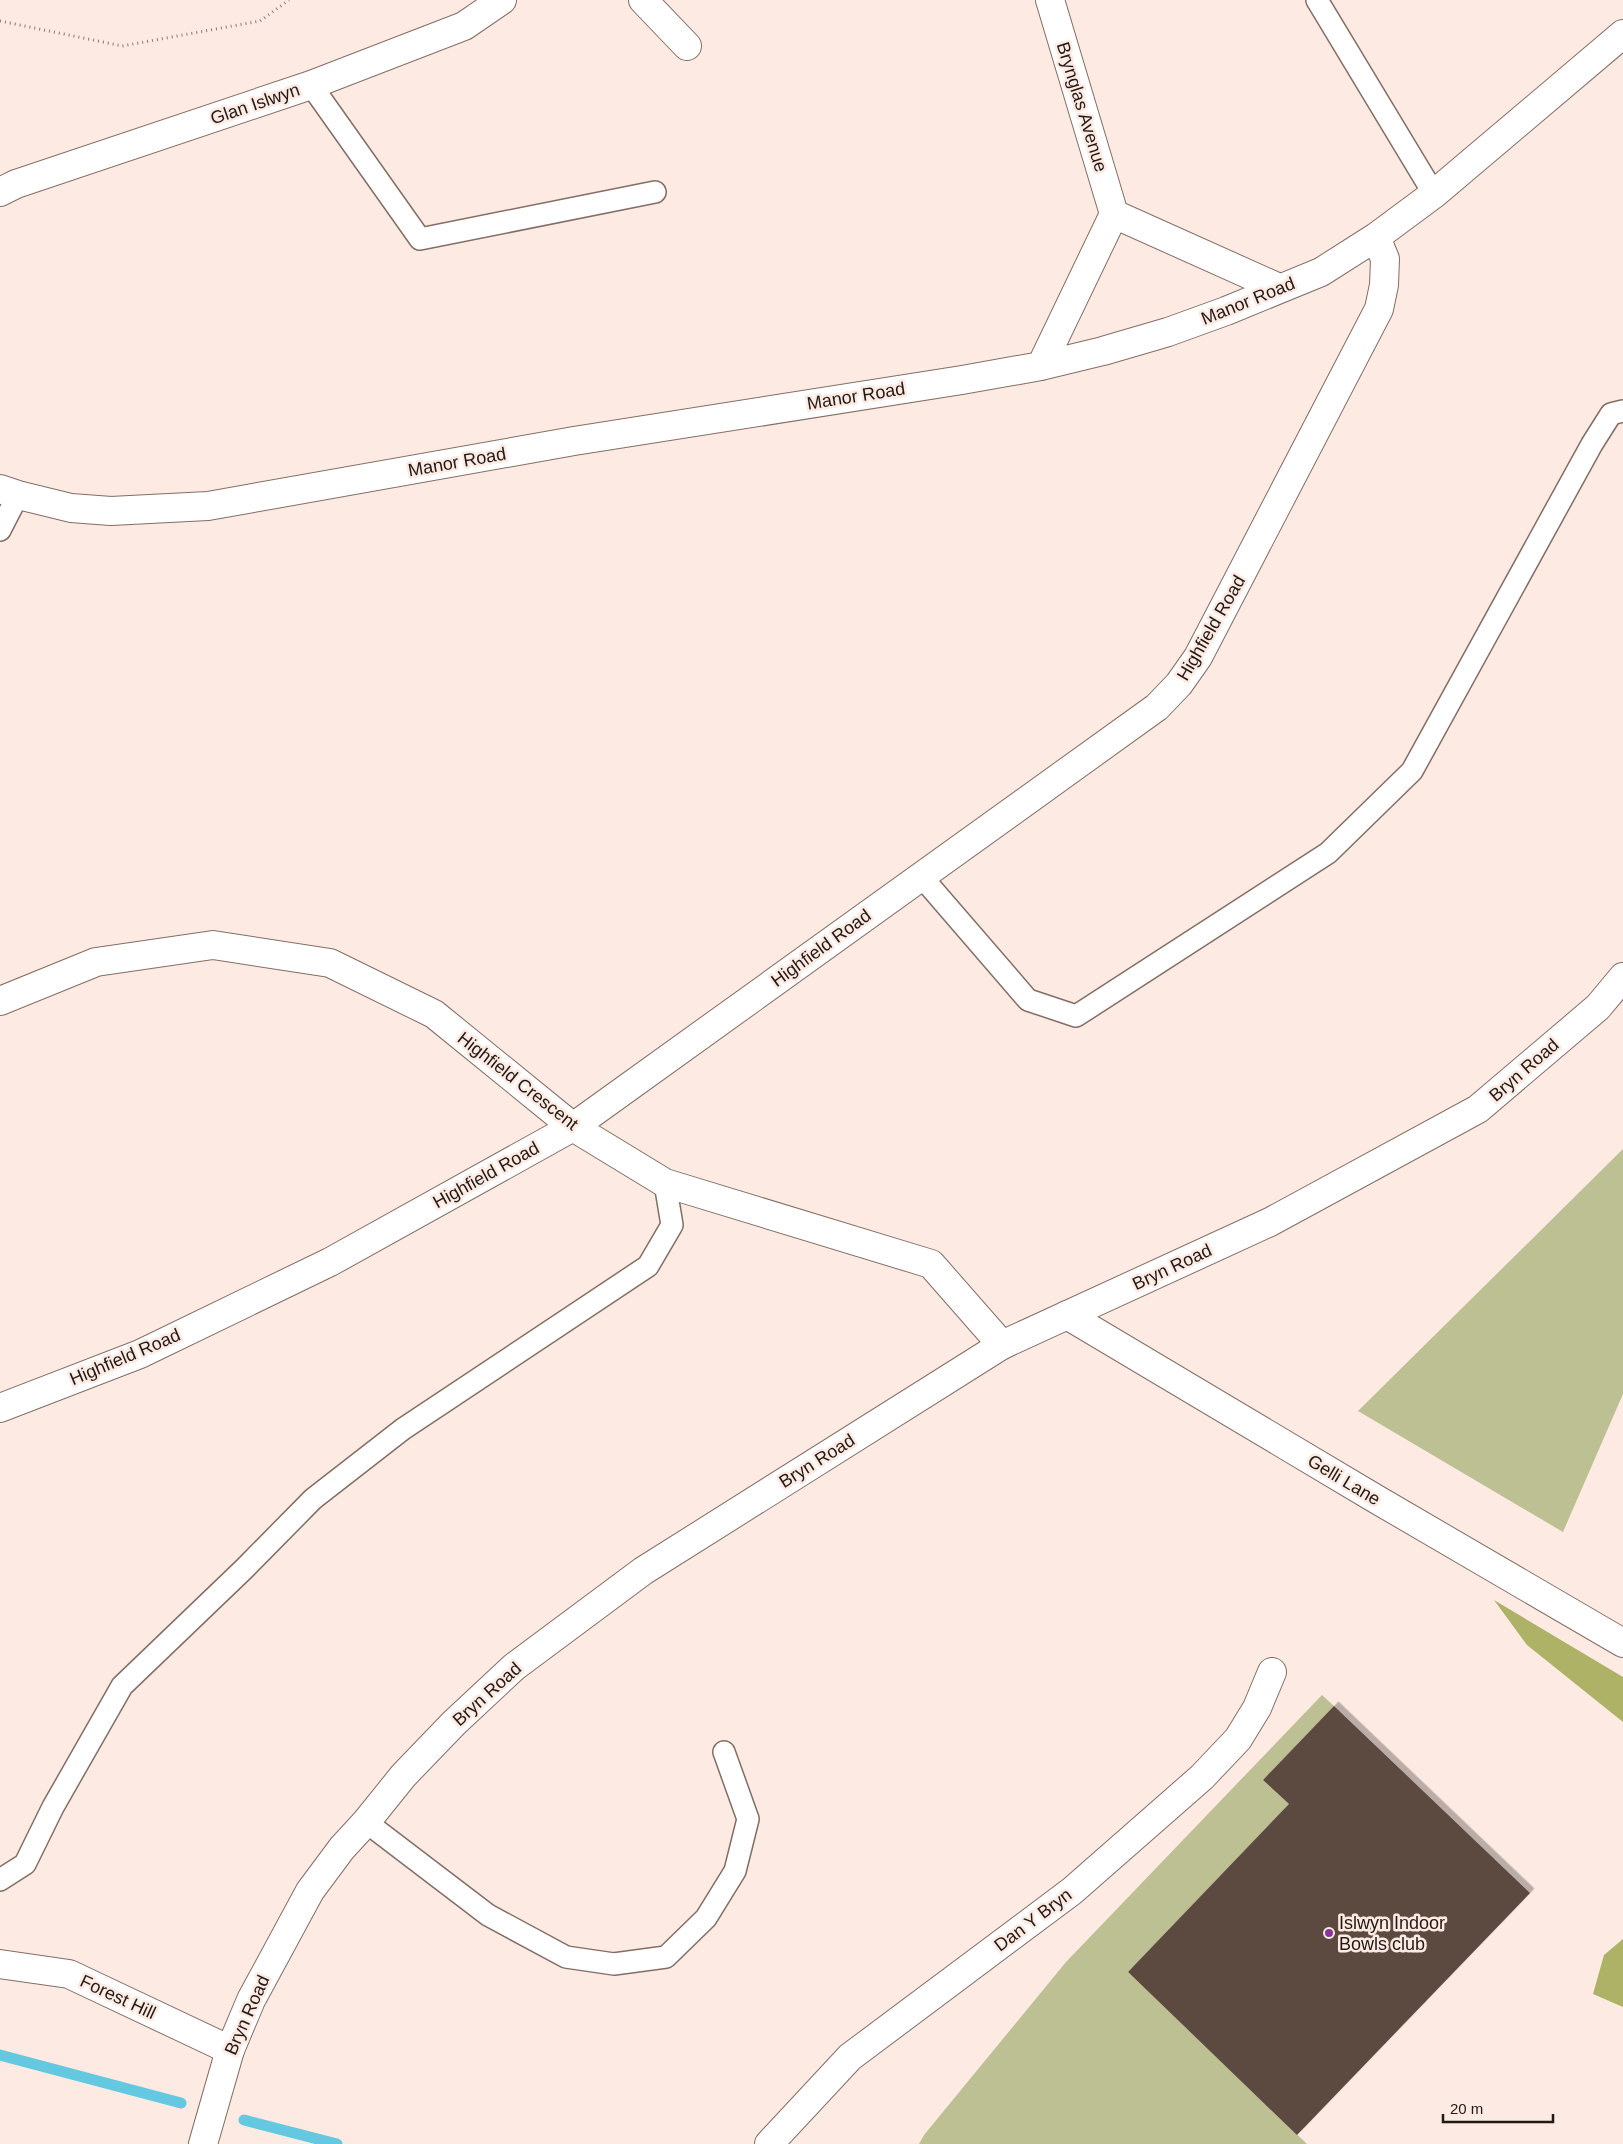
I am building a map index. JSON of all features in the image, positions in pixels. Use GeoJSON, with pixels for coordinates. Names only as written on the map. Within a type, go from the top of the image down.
{"type":"FeatureCollection","features":[{"type":"Feature","properties":{"kind":"street","name":"Glan Islwyn"},"geometry":{"type":"LineString","coordinates":[[0,192],[16,184],[311,86],[464,26],[502,0]]}},
{"type":"Feature","properties":{"kind":"street"},"geometry":{"type":"LineString","coordinates":[[643,0],[687,46]]}},
{"type":"Feature","properties":{"kind":"street","name":"Brynglas Avenue"},"geometry":{"type":"LineString","coordinates":[[1050,0],[1114,214]]}},
{"type":"Feature","properties":{"kind":"street","name":"Manor Road"},"geometry":{"type":"LineString","coordinates":[[9,492],[71,508],[111,511],[208,506],[574,441],[1041,366],[1103,351],[1168,332],[1226,311],[1320,272],[1376,237],[1434,194],[1623,34]]}},
{"type":"Feature","properties":{"kind":"street"},"geometry":{"type":"LineString","coordinates":[[1041,366],[1114,214],[1279,288]]}},
{"type":"Feature","properties":{"kind":"street","name":"Highfield Road"},"geometry":{"type":"LineString","coordinates":[[0,1408],[140,1354],[322,1266],[573,1127],[1157,707],[1179,684],[1198,657],[1379,309],[1384,285],[1385,258],[1376,237]]}},
{"type":"Feature","properties":{"kind":"street","name":"Highfield Crescent"},"geometry":{"type":"LineString","coordinates":[[0,1001],[96,962],[213,945],[330,963],[434,1014],[573,1127],[665,1183],[930,1264],[1002,1345]]}},
{"type":"Feature","properties":{"kind":"street","name":"Bryn Road"},"geometry":{"type":"LineString","coordinates":[[203,2144],[230,2050],[251,2000],[310,1891],[342,1848],[366,1822],[403,1776],[454,1723],[514,1667],[643,1571],[1002,1345],[1270,1222],[1478,1109],[1598,1007],[1623,977]]}},
{"type":"Feature","properties":{"kind":"street","name":"Gelli Lane"},"geometry":{"type":"LineString","coordinates":[[1067,1315],[1376,1499],[1623,1642]]}},
{"type":"Feature","properties":{"kind":"street","name":"Dan Y Bryn"},"geometry":{"type":"LineString","coordinates":[[769,2144],[850,2057],[913,2008],[1072,1891],[1202,1777],[1238,1739],[1256,1708],[1272,1672]]}},
{"type":"Feature","properties":{"kind":"street","name":"Forest Hill"},"geometry":{"type":"LineString","coordinates":[[0,1964],[69,1974],[230,2050]]}},
{"type":"Feature","properties":{"kind":"lane"},"geometry":{"type":"LineString","coordinates":[[1318,0],[1434,194]]}},
{"type":"Feature","properties":{"kind":"lane"},"geometry":{"type":"LineString","coordinates":[[311,86],[420,239],[656,192]]}},
{"type":"Feature","properties":{"kind":"lane"},"geometry":{"type":"LineString","coordinates":[[921,876],[1028,1000],[1076,1016],[1328,852],[1412,771],[1592,444],[1611,414],[1623,411]]}},
{"type":"Feature","properties":{"kind":"lane"},"geometry":{"type":"LineString","coordinates":[[0,530],[9,492]]}},
{"type":"Feature","properties":{"kind":"lane"},"geometry":{"type":"LineString","coordinates":[[0,1880],[25,1864],[53,1807],[122,1686],[244,1569],[313,1498],[403,1429],[648,1266],[672,1225],[665,1183]]}},
{"type":"Feature","properties":{"kind":"lane"},"geometry":{"type":"LineString","coordinates":[[366,1822],[488,1915],[566,1957],[614,1964],[666,1957],[706,1918],[735,1871],[748,1818],[724,1752]]}},
{"type":"Feature","properties":{"kind":"path"},"geometry":{"type":"LineString","coordinates":[[0,21],[122,46],[260,21],[289,0]]}},
{"type":"Feature","properties":{"kind":"green space"},"geometry":{"type":"Polygon","coordinates":[[[1623,1149],[1623,1394],[1563,1532],[1358,1411],[1623,1149]]]}},
{"type":"Feature","properties":{"kind":"green space"},"geometry":{"type":"Polygon","coordinates":[[[1494,1600],[1623,1677],[1623,1722],[1527,1645],[1494,1600]]]}},
{"type":"Feature","properties":{"kind":"green space"},"geometry":{"type":"Polygon","coordinates":[[[1322,1695],[1334,1706],[1263,1780],[1289,1804],[1128,1972],[1307,2144],[919,2144],[924,2135],[1066,1962],[1322,1695]]]}},
{"type":"Feature","properties":{"kind":"green space"},"geometry":{"type":"Polygon","coordinates":[[[1623,1939],[1623,2007],[1593,1994],[1604,1955],[1623,1939]]]}},
{"type":"Feature","properties":{"kind":"building","name":"Islwyn Indoor Bowls club"},"geometry":{"type":"Polygon","coordinates":[[[1334,1706],[1530,1893],[1297,2135],[1128,1972],[1289,1804],[1263,1780],[1334,1706]]]}},
{"type":"Feature","properties":{"kind":"waterway"},"geometry":{"type":"LineString","coordinates":[[0,2055],[181,2103]]}},
{"type":"Feature","properties":{"kind":"waterway"},"geometry":{"type":"LineString","coordinates":[[244,2120],[337,2144]]}},
{"type":"Feature","properties":{"kind":"place","name":"Islwyn Indoor Bowls club"},"geometry":{"type":"Point","coordinates":[1329,1933]}}]}
